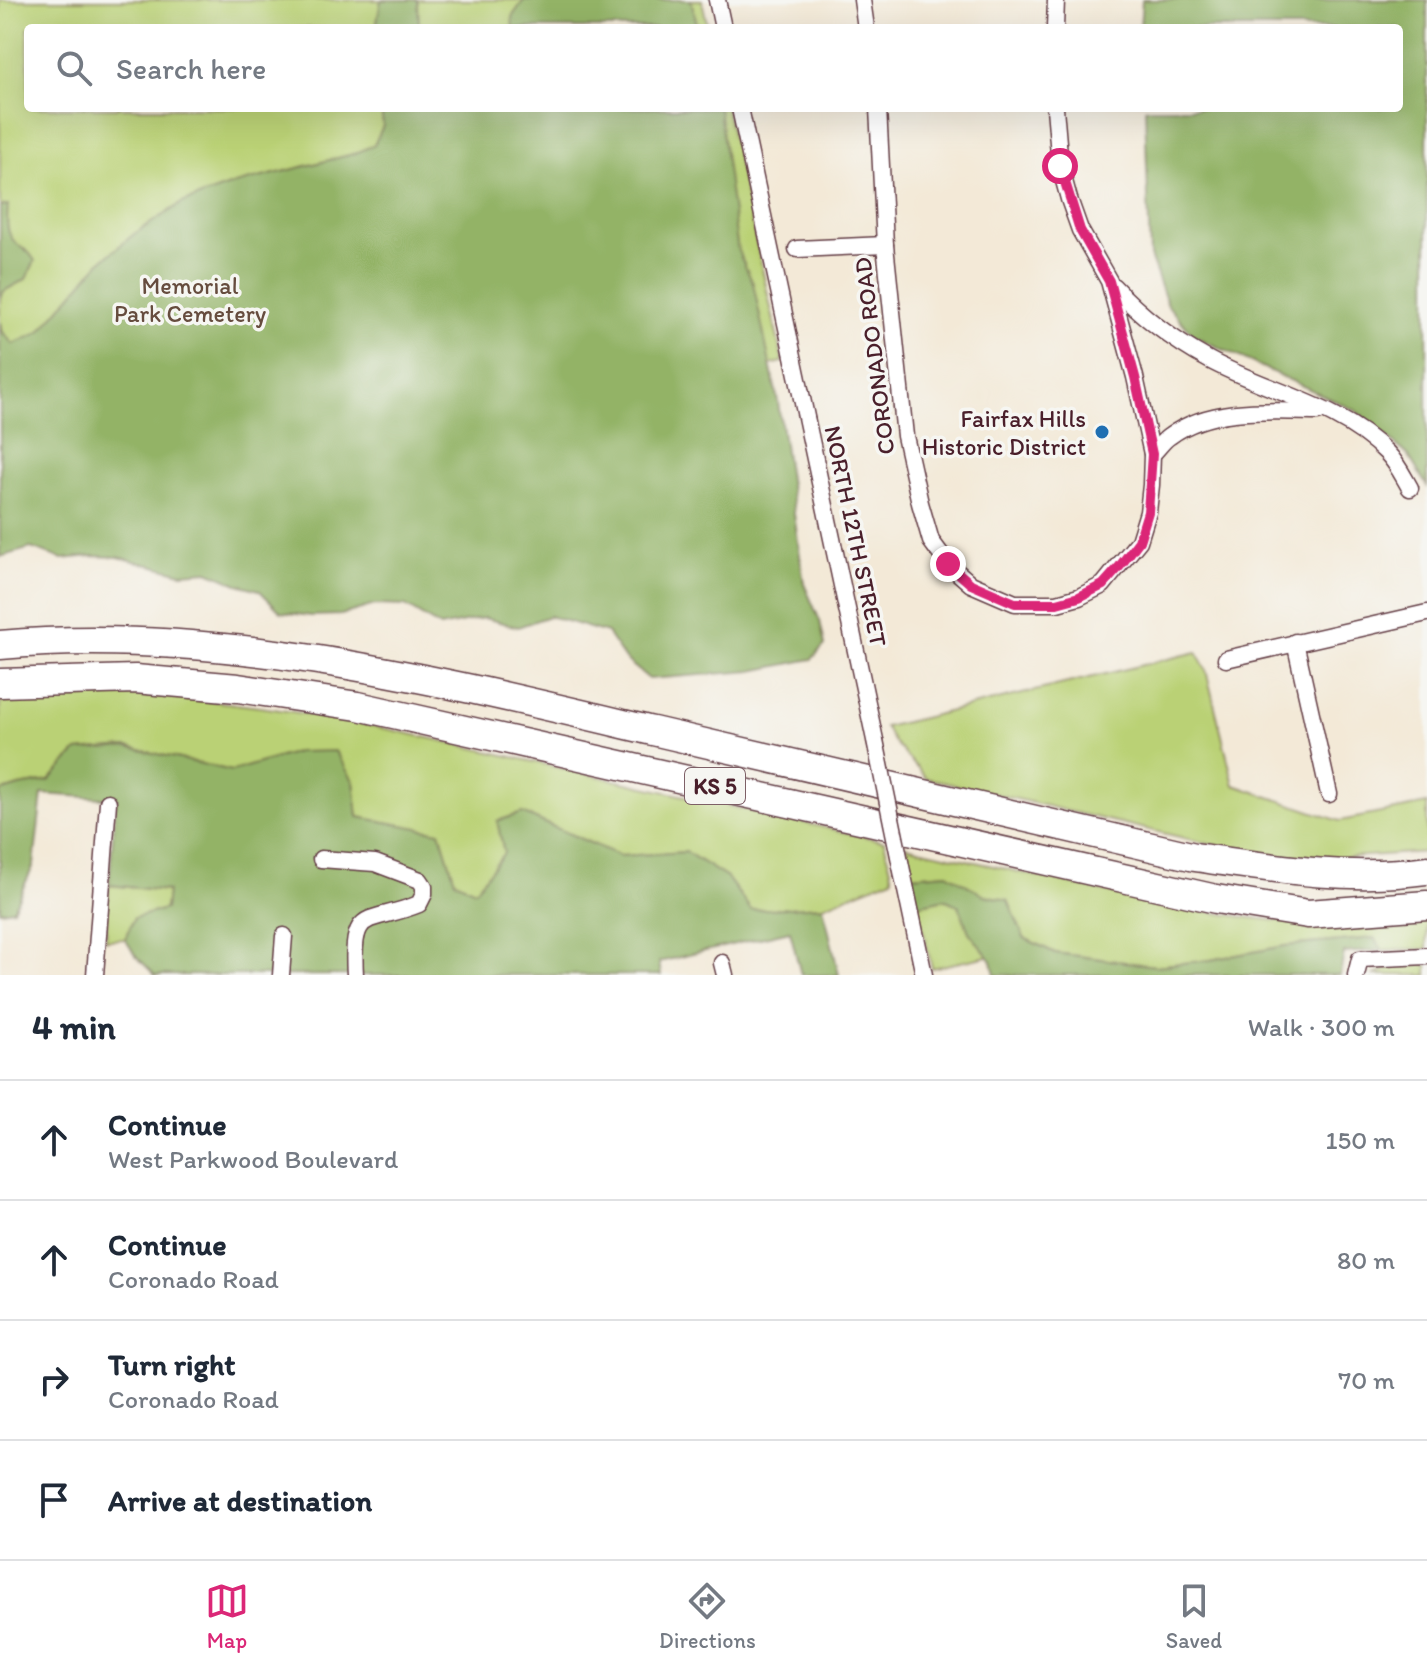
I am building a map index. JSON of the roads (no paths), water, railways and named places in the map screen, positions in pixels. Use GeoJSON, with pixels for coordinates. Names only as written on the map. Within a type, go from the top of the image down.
{"type":"FeatureCollection","features":[{"type":"Feature","properties":{"kind":"highway","name":"KS 5"},"geometry":{"type":"LineString","coordinates":[[0,645],[57,640],[189,646],[296,657],[486,692],[1195,857],[1301,872],[1399,874],[1427,870]]}},
{"type":"Feature","properties":{"kind":"highway","name":"KS 5"},"geometry":{"type":"LineString","coordinates":[[0,683],[135,679],[238,688],[343,704],[1216,899],[1308,914],[1427,905]]}},
{"type":"Feature","properties":{"kind":"street"},"geometry":{"type":"LineString","coordinates":[[717,0],[722,24]]}},
{"type":"Feature","properties":{"kind":"street"},"geometry":{"type":"LineString","coordinates":[[862,0],[865,24]]}},
{"type":"Feature","properties":{"kind":"street"},"geometry":{"type":"LineString","coordinates":[[1055,24],[1056,0]]}},
{"type":"Feature","properties":{"kind":"street","name":"NORTH 12TH STREET"},"geometry":{"type":"LineString","coordinates":[[741,112],[924,975]]}},
{"type":"Feature","properties":{"kind":"street","name":"CORONADO ROAD"},"geometry":{"type":"LineString","coordinates":[[878,112],[885,245],[905,436],[920,503],[931,541],[948,564],[971,584],[1015,603],[1057,603],[1079,597],[1103,585],[1139,541],[1148,512],[1152,454],[1109,281]]}},
{"type":"Feature","properties":{"kind":"street"},"geometry":{"type":"LineString","coordinates":[[1055,112],[1059,154],[1080,230],[1109,281],[1129,303],[1208,360],[1328,412],[1386,452],[1410,488]]}},
{"type":"Feature","properties":{"kind":"street"},"geometry":{"type":"LineString","coordinates":[[797,249],[885,245]]}},
{"type":"Feature","properties":{"kind":"street"},"geometry":{"type":"LineString","coordinates":[[1152,454],[1170,436],[1219,416],[1261,411],[1328,412]]}},
{"type":"Feature","properties":{"kind":"street"},"geometry":{"type":"LineString","coordinates":[[1226,659],[1427,613]]}},
{"type":"Feature","properties":{"kind":"street"},"geometry":{"type":"LineString","coordinates":[[1295,642],[1329,794]]}},
{"type":"Feature","properties":{"kind":"street"},"geometry":{"type":"LineString","coordinates":[[95,975],[108,802]]}},
{"type":"Feature","properties":{"kind":"street"},"geometry":{"type":"LineString","coordinates":[[321,859],[375,863],[420,880],[424,886],[419,904],[371,916],[356,930],[353,949],[355,975]]}},
{"type":"Feature","properties":{"kind":"street"},"geometry":{"type":"LineString","coordinates":[[281,975],[284,936]]}},
{"type":"Feature","properties":{"kind":"street"},"geometry":{"type":"LineString","coordinates":[[1358,967],[1427,956]]}},
{"type":"Feature","properties":{"kind":"place","name":"Fairfax Hills Historic District"},"geometry":{"type":"Point","coordinates":[1102,432]}},
{"type":"Feature","properties":{"kind":"park label","name":"Memorial Park Cemetery"},"geometry":{"type":"Point","coordinates":[190,299]}}]}
